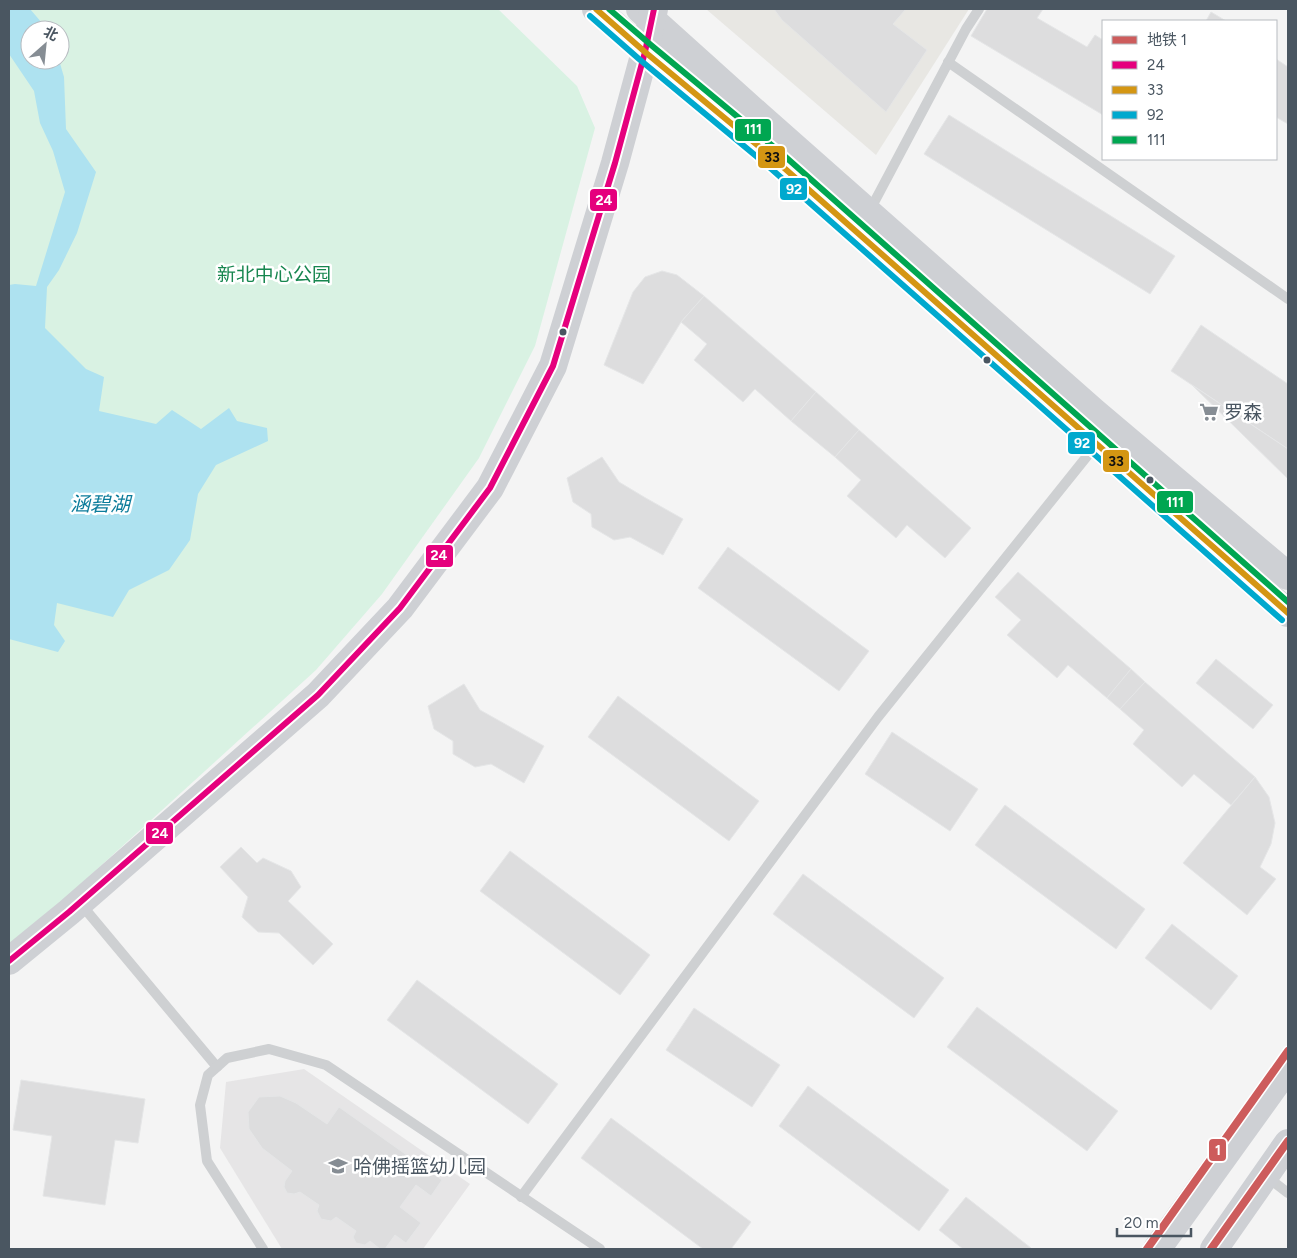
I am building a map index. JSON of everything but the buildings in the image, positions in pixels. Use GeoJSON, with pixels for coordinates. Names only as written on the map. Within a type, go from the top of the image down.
{"type":"FeatureCollection","features":[{"type":"Feature","properties":{"kind":"main road"},"geometry":{"type":"LineString","coordinates":[[596,9],[774,159],[1288,613]]}},
{"type":"Feature","properties":{"kind":"main road"},"geometry":{"type":"LineString","coordinates":[[9,962],[318,695],[400,608],[490,488],[553,366],[615,163],[645,52],[648,12]]}},
{"type":"Feature","properties":{"kind":"main road"},"geometry":{"type":"LineString","coordinates":[[648,12],[868,213],[1094,412],[1288,576]]}},
{"type":"Feature","properties":{"kind":"main road"},"geometry":{"type":"LineString","coordinates":[[1157,1249],[1288,1067]]}},
{"type":"Feature","properties":{"kind":"main road"},"geometry":{"type":"LineString","coordinates":[[1214,1249],[1288,1143]]}},
{"type":"Feature","properties":{"kind":"lane"},"geometry":{"type":"LineString","coordinates":[[868,213],[978,9]]}},
{"type":"Feature","properties":{"kind":"lane"},"geometry":{"type":"LineString","coordinates":[[948,62],[1288,299]]}},
{"type":"Feature","properties":{"kind":"lane"},"geometry":{"type":"LineString","coordinates":[[521,1197],[878,716],[1097,445]]}},
{"type":"Feature","properties":{"kind":"lane"},"geometry":{"type":"LineString","coordinates":[[80,902],[217,1067]]}},
{"type":"Feature","properties":{"kind":"lane"},"geometry":{"type":"LineString","coordinates":[[263,1249],[207,1161],[200,1105],[208,1075],[227,1058],[269,1049],[326,1066],[600,1249]]}},
{"type":"Feature","properties":{"kind":"lane"},"geometry":{"type":"LineString","coordinates":[[1265,1176],[1288,1193]]}},
{"type":"Feature","properties":{"kind":"shaded area"},"geometry":{"type":"Polygon","coordinates":[[[706,9],[969,9],[876,155],[706,9]]]}},
{"type":"Feature","properties":{"kind":"shaded area","name":"哈佛摇篮幼儿园"},"geometry":{"type":"Polygon","coordinates":[[[304,1069],[470,1184],[423,1249],[282,1249],[220,1148],[226,1082],[304,1069]]]}},
{"type":"Feature","properties":{"kind":"green space","name":"新北中心公园"},"geometry":{"type":"Polygon","coordinates":[[[9,9],[498,9],[577,86],[595,128],[535,346],[479,458],[382,594],[316,670],[72,892],[9,944],[9,9]]]}},
{"type":"Feature","properties":{"kind":"water","name":"涵碧湖"},"geometry":{"type":"Polygon","coordinates":[[[9,9],[30,9],[39,20],[20,20],[20,70],[62,70],[64,77],[66,129],[96,172],[77,233],[59,270],[47,287],[45,328],[86,369],[104,377],[99,411],[156,424],[172,410],[201,429],[229,408],[237,421],[267,428],[268,441],[216,465],[198,494],[190,540],[169,570],[129,590],[113,617],[57,603],[54,625],[65,641],[58,652],[9,639],[9,285],[36,286],[65,192],[53,151],[40,123],[34,91],[9,54],[9,9]]]}},
{"type":"Feature","properties":{"kind":"metro line","name":"1"},"geometry":{"type":"LineString","coordinates":[[1147,1249],[1288,1051]]}},
{"type":"Feature","properties":{"kind":"metro line","name":"1"},"geometry":{"type":"LineString","coordinates":[[1211,1249],[1288,1141]]}},
{"type":"Feature","properties":{"kind":"transit line","name":"33"},"geometry":{"type":"LineString","coordinates":[[596,9],[774,159],[1288,613]]}},
{"type":"Feature","properties":{"kind":"transit line","name":"111"},"geometry":{"type":"LineString","coordinates":[[609,9],[780,152],[1288,602]]}},
{"type":"Feature","properties":{"kind":"transit line","name":"24"},"geometry":{"type":"LineString","coordinates":[[9,961],[69,912],[318,695],[400,608],[490,488],[553,366],[615,163],[645,52],[654,9]]}},
{"type":"Feature","properties":{"kind":"transit line","name":"92"},"geometry":{"type":"LineString","coordinates":[[590,16],[768,166],[1282,620]]}},
{"type":"Feature","properties":{"kind":"place","name":"罗森"},"geometry":{"type":"Point","coordinates":[1209,412]}},
{"type":"Feature","properties":{"kind":"place","name":"哈佛摇篮幼儿园"},"geometry":{"type":"Point","coordinates":[338,1166]}}]}
